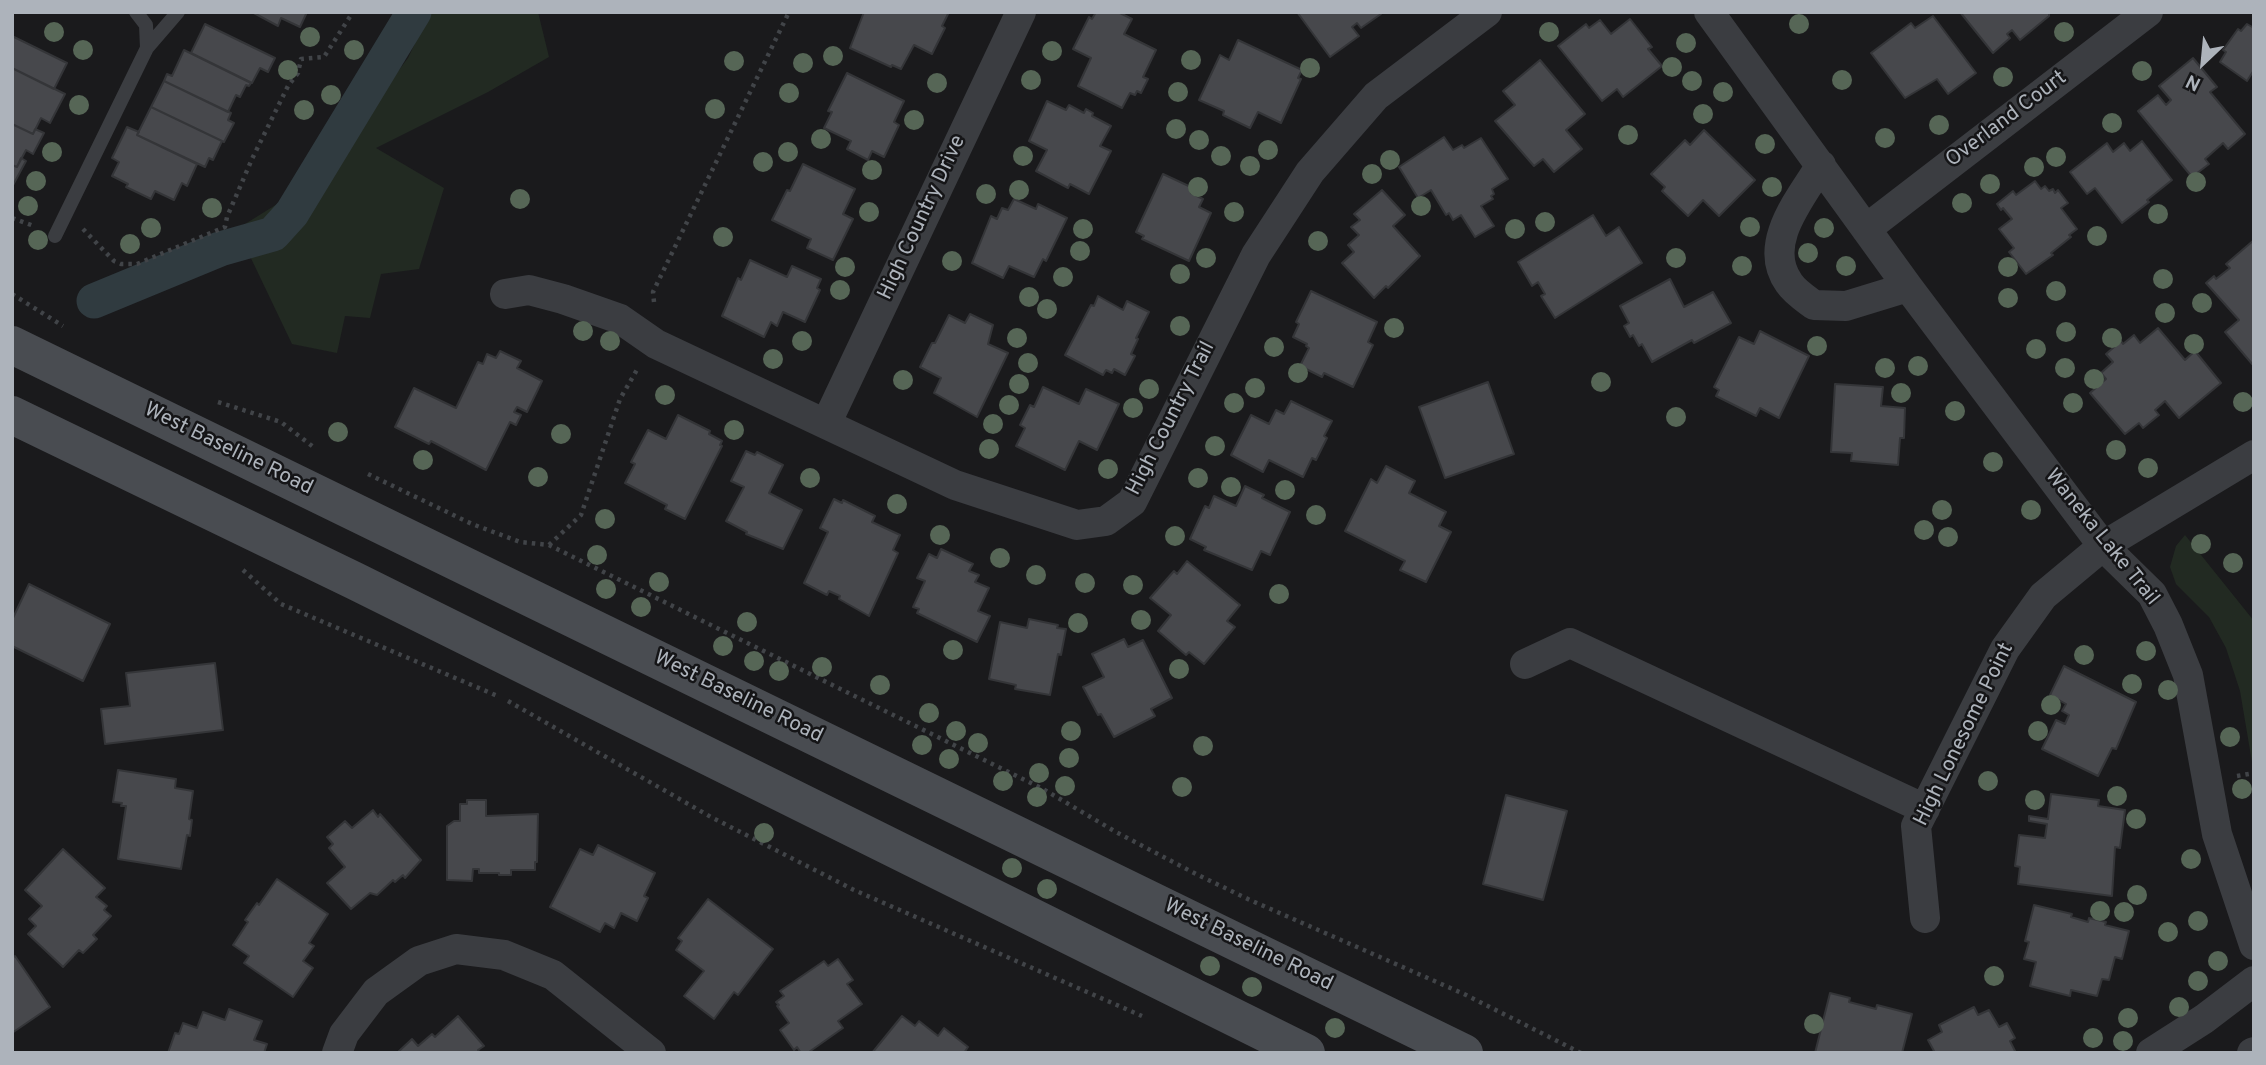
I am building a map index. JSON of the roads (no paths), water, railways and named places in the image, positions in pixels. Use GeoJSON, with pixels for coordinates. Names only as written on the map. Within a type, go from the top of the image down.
{"type":"FeatureCollection","features":[{"type":"Feature","properties":{"kind":"main road","name":"West Baseline Road"},"geometry":{"type":"LineString","coordinates":[[12,345],[1464,1053]]}},
{"type":"Feature","properties":{"kind":"main road"},"geometry":{"type":"LineString","coordinates":[[12,415],[355,581],[1306,1053]]}},
{"type":"Feature","properties":{"kind":"street","name":"High Country Drive"},"geometry":{"type":"LineString","coordinates":[[826,424],[1021,12]]}},
{"type":"Feature","properties":{"kind":"street","name":"High Country Trail"},"geometry":{"type":"LineString","coordinates":[[505,294],[529,290],[620,319],[656,344],[956,485],[1077,525],[1106,521],[1132,502],[1256,255],[1310,172],[1376,96],[1487,12]]}},
{"type":"Feature","properties":{"kind":"street","name":"Waneka Lake Trail"},"geometry":{"type":"LineString","coordinates":[[1709,12],[1908,287],[2103,546],[2152,594],[2188,675],[2217,834],[2254,945]]}},
{"type":"Feature","properties":{"kind":"street","name":"Overland Court"},"geometry":{"type":"LineString","coordinates":[[1866,229],[2148,12]]}},
{"type":"Feature","properties":{"kind":"street"},"geometry":{"type":"LineString","coordinates":[[1821,165],[1784,226],[1778,254],[1789,283],[1814,305],[1846,306],[1908,287]]}},
{"type":"Feature","properties":{"kind":"street","name":"High Lonesome Point"},"geometry":{"type":"LineString","coordinates":[[1925,918],[1916,826],[2005,649],[2043,596],[2103,546],[2254,455]]}},
{"type":"Feature","properties":{"kind":"street"},"geometry":{"type":"LineString","coordinates":[[1525,664],[1570,643],[1925,810]]}},
{"type":"Feature","properties":{"kind":"street"},"geometry":{"type":"LineString","coordinates":[[337,1053],[344,1034],[376,992],[419,961],[456,949],[504,956],[553,975],[652,1053]]}},
{"type":"Feature","properties":{"kind":"street"},"geometry":{"type":"LineString","coordinates":[[2151,1053],[2204,1019],[2254,981]]}},
{"type":"Feature","properties":{"kind":"lane"},"geometry":{"type":"LineString","coordinates":[[136,12],[146,25],[147,48]]}},
{"type":"Feature","properties":{"kind":"lane"},"geometry":{"type":"LineString","coordinates":[[55,236],[147,48],[178,12]]}},
{"type":"Feature","properties":{"kind":"waterway"},"geometry":{"type":"LineString","coordinates":[[94,301],[220,249],[273,234],[292,213],[414,12]]}}]}
